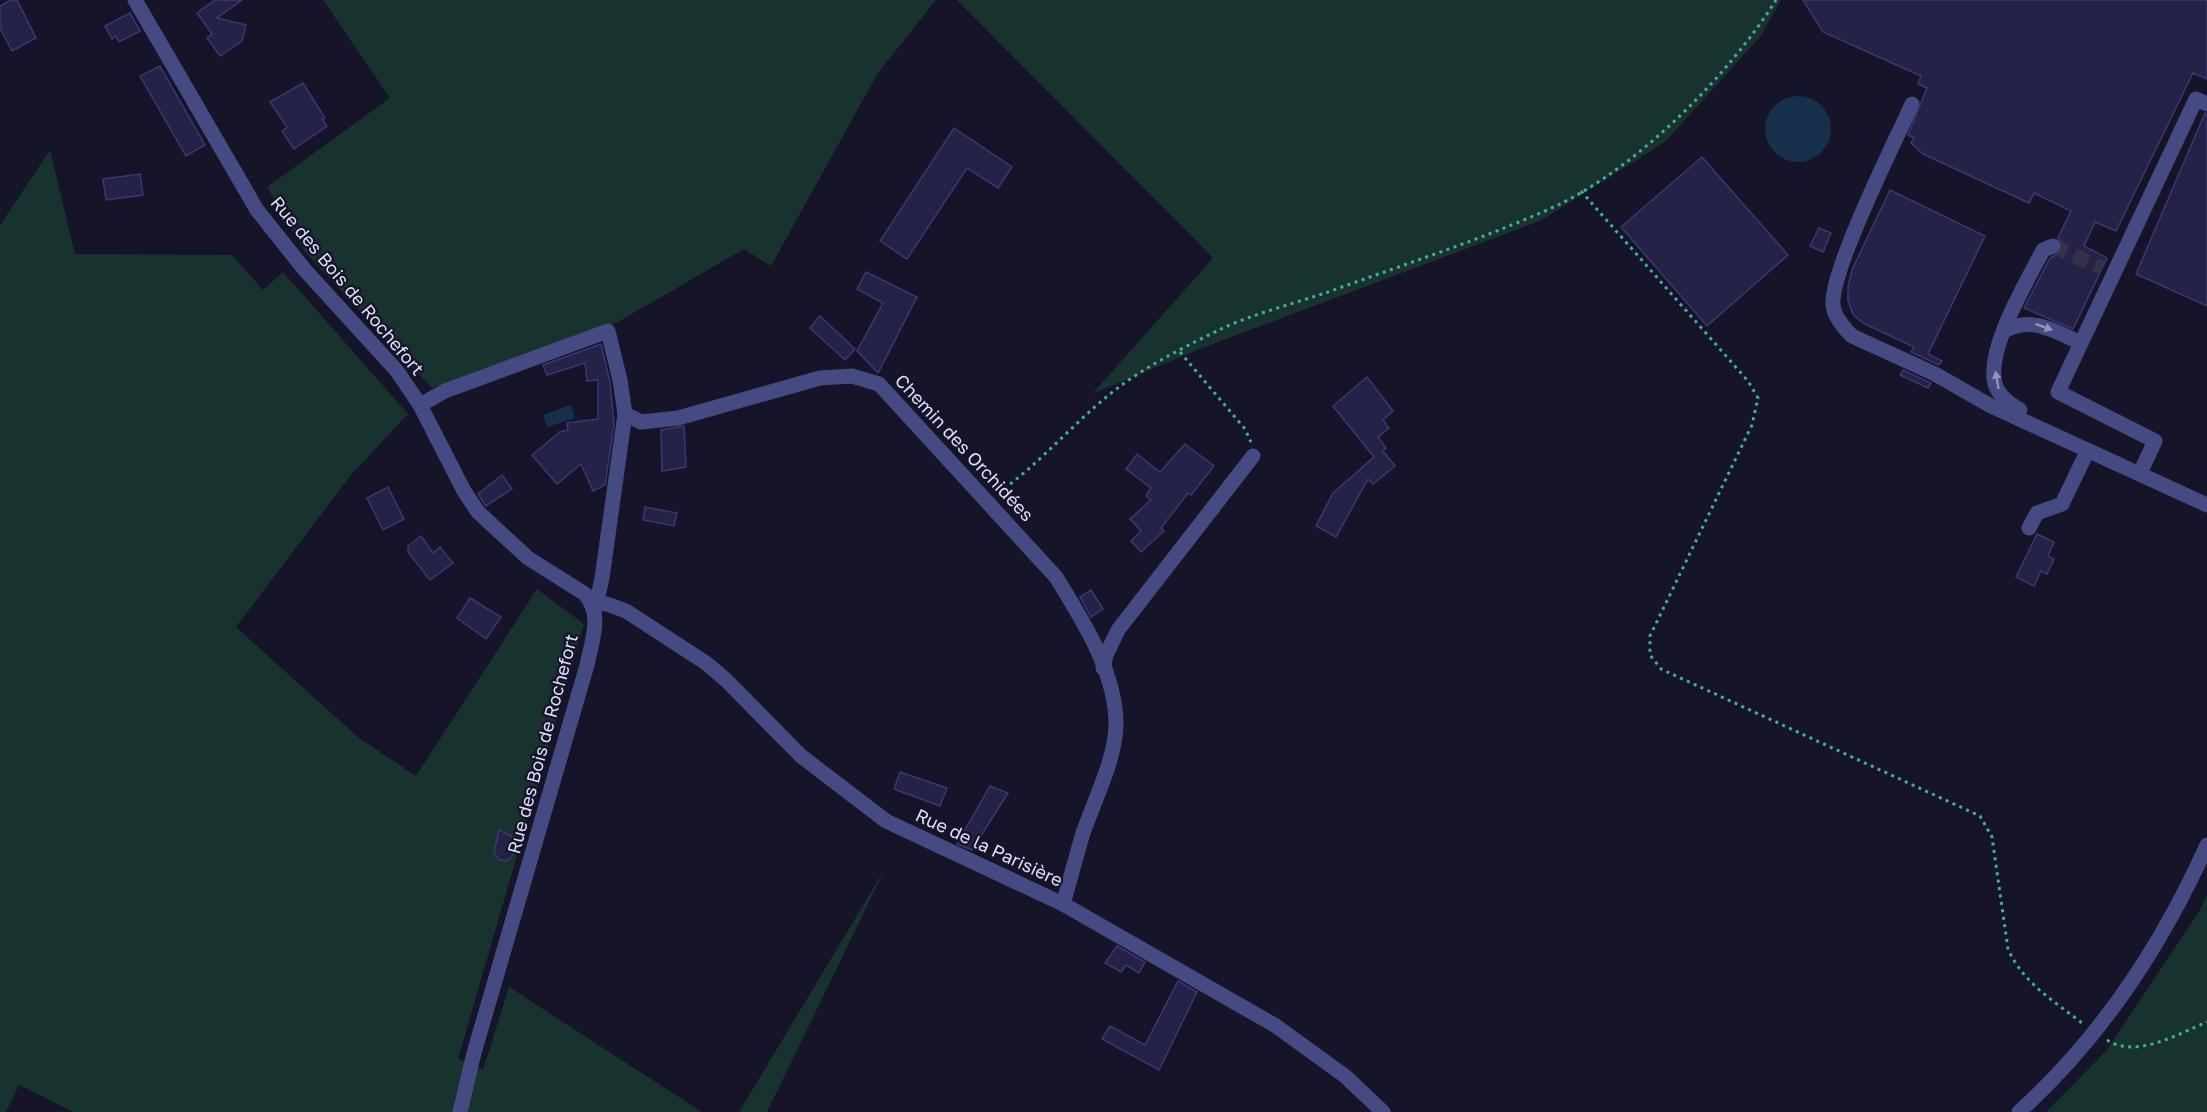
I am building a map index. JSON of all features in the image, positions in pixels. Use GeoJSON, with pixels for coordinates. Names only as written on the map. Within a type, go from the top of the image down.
{"type":"FeatureCollection","features":[{"type":"Feature","properties":{"kind":"street","name":"Rue des Bois de Rochefort"},"geometry":{"type":"LineString","coordinates":[[135,0],[257,210],[304,269],[397,371],[420,405],[464,491],[478,512],[510,543],[585,594],[593,603],[596,617],[587,664],[474,1053],[460,1112]]}},
{"type":"Feature","properties":{"kind":"street"},"geometry":{"type":"LineString","coordinates":[[2140,473],[2155,441],[2058,392],[2081,343],[2108,271],[2196,99],[2207,104]]}},
{"type":"Feature","properties":{"kind":"street"},"geometry":{"type":"LineString","coordinates":[[1912,104],[1842,263],[1833,305],[1841,325],[1852,336],[1935,375],[1991,406],[2207,506]]}},
{"type":"Feature","properties":{"kind":"street"},"geometry":{"type":"LineString","coordinates":[[2053,246],[2043,250],[1995,356],[1995,384],[2005,401],[2071,442]]}},
{"type":"Feature","properties":{"kind":"street"},"geometry":{"type":"LineString","coordinates":[[2006,330],[2016,324],[2040,325],[2081,343]]}},
{"type":"Feature","properties":{"kind":"street"},"geometry":{"type":"LineString","coordinates":[[420,405],[445,391],[608,331],[620,380],[625,414],[602,579],[593,603]]}},
{"type":"Feature","properties":{"kind":"street","name":"Chemin des Orchidées"},"geometry":{"type":"LineString","coordinates":[[625,414],[641,422],[678,418],[820,378],[852,376],[879,384],[1056,577],[1075,608],[1104,668],[1111,691],[1116,724],[1107,766],[1063,904]]}},
{"type":"Feature","properties":{"kind":"street"},"geometry":{"type":"LineString","coordinates":[[2029,528],[2037,513],[2062,504],[2088,450]]}},
{"type":"Feature","properties":{"kind":"street"},"geometry":{"type":"LineString","coordinates":[[1104,668],[1106,655],[1118,630],[1253,456]]}},
{"type":"Feature","properties":{"kind":"street","name":"Rue de la Parisière"},"geometry":{"type":"LineString","coordinates":[[593,603],[607,604],[626,611],[706,663],[801,756],[886,821],[1063,904],[1276,1026],[1346,1076],[1383,1112]]}},
{"type":"Feature","properties":{"kind":"street"},"geometry":{"type":"LineString","coordinates":[[2019,1112],[2096,1033],[2154,948],[2207,845]]}},
{"type":"Feature","properties":{"kind":"path"},"geometry":{"type":"LineString","coordinates":[[987,501],[1025,474],[1114,390],[1145,369],[1223,329],[1496,230],[1559,204],[1614,171],[1678,119],[1730,61],[1776,0]]}},
{"type":"Feature","properties":{"kind":"path"},"geometry":{"type":"LineString","coordinates":[[1581,191],[1748,381],[1758,398],[1752,425],[1650,636],[1650,655],[1661,669],[1980,816],[1992,837],[2008,949],[2016,966],[2042,993],[2096,1033]]}},
{"type":"Feature","properties":{"kind":"path"},"geometry":{"type":"LineString","coordinates":[[1180,352],[1245,429],[1252,446],[1253,456]]}},
{"type":"Feature","properties":{"kind":"path"},"geometry":{"type":"LineString","coordinates":[[2118,1047],[2135,1048],[2207,1022]]}},
{"type":"Feature","properties":{"kind":"green space"},"geometry":{"type":"Polygon","coordinates":[[[323,0],[936,0],[878,73],[771,266],[744,249],[618,322],[432,388],[305,252],[267,187],[390,98],[323,0]]]}},
{"type":"Feature","properties":{"kind":"green space"},"geometry":{"type":"Polygon","coordinates":[[[957,0],[1781,0],[1760,37],[1665,142],[1540,221],[1202,348],[1092,394],[1213,258],[957,0]]]}},
{"type":"Feature","properties":{"kind":"green space"},"geometry":{"type":"Polygon","coordinates":[[[50,150],[75,254],[232,255],[263,290],[283,272],[408,414],[350,476],[236,627],[359,738],[416,776],[537,589],[584,624],[458,1059],[483,1070],[509,987],[702,1112],[74,1112],[19,1085],[6,1112],[0,1112],[0,225],[50,150]]]}},
{"type":"Feature","properties":{"kind":"green space"},"geometry":{"type":"Polygon","coordinates":[[[886,867],[767,1112],[739,1112],[886,867]]]}},
{"type":"Feature","properties":{"kind":"green space"},"geometry":{"type":"Polygon","coordinates":[[[2207,895],[2207,1112],[2046,1112],[2106,1051],[2200,910],[2207,895]]]}},
{"type":"Feature","properties":{"kind":"water"},"geometry":{"type":"Polygon","coordinates":[[[1798,96],[1811,99],[1821,106],[1828,116],[1831,129],[1828,142],[1821,152],[1811,159],[1798,162],[1785,159],[1775,152],[1768,142],[1765,129],[1768,116],[1775,106],[1785,99],[1798,96]]]}},
{"type":"Feature","properties":{"kind":"water"},"geometry":{"type":"Polygon","coordinates":[[[571,405],[575,418],[547,427],[543,415],[571,405]]]}},
{"type":"Feature","properties":{"kind":"building"},"geometry":{"type":"Polygon","coordinates":[[[11,0],[17,0],[36,38],[12,51],[0,28],[0,6],[11,0]]]}},
{"type":"Feature","properties":{"kind":"building"},"geometry":{"type":"Polygon","coordinates":[[[215,0],[242,0],[217,18],[246,25],[242,41],[220,56],[207,38],[212,34],[197,13],[215,0]]]}},
{"type":"Feature","properties":{"kind":"building"},"geometry":{"type":"Polygon","coordinates":[[[1803,0],[2207,0],[2207,79],[2193,73],[2116,231],[2095,222],[2084,246],[2107,258],[2073,329],[2024,308],[2050,258],[2061,252],[2062,243],[2058,238],[2071,211],[2034,193],[2029,203],[1923,154],[1911,143],[1914,138],[1908,135],[1927,88],[1918,84],[1921,76],[1823,32],[1803,0]]]}},
{"type":"Feature","properties":{"kind":"building"},"geometry":{"type":"Polygon","coordinates":[[[130,13],[140,31],[119,42],[116,36],[112,39],[105,26],[130,13]]]}},
{"type":"Feature","properties":{"kind":"building"},"geometry":{"type":"Polygon","coordinates":[[[160,66],[205,145],[186,156],[140,76],[160,66]]]}},
{"type":"Feature","properties":{"kind":"building"},"geometry":{"type":"Polygon","coordinates":[[[303,83],[325,118],[322,119],[327,126],[294,149],[282,131],[287,127],[270,102],[303,83]]]}},
{"type":"Feature","properties":{"kind":"building"},"geometry":{"type":"Polygon","coordinates":[[[2205,113],[2207,114],[2207,306],[2136,274],[2205,113]]]}},
{"type":"Feature","properties":{"kind":"building"},"geometry":{"type":"Polygon","coordinates":[[[954,128],[1012,167],[998,188],[967,168],[907,259],[880,241],[954,128]]]}},
{"type":"Feature","properties":{"kind":"building"},"geometry":{"type":"Polygon","coordinates":[[[1702,157],[1788,255],[1707,326],[1621,227],[1702,157]]]}},
{"type":"Feature","properties":{"kind":"building"},"geometry":{"type":"Polygon","coordinates":[[[140,174],[143,195],[106,200],[103,179],[140,174]]]}},
{"type":"Feature","properties":{"kind":"building"},"geometry":{"type":"Polygon","coordinates":[[[1890,190],[1985,236],[1928,354],[1942,361],[1939,365],[1911,352],[1914,347],[1863,323],[1853,314],[1848,301],[1852,270],[1890,190]]]}},
{"type":"Feature","properties":{"kind":"building"},"geometry":{"type":"Polygon","coordinates":[[[1819,228],[1831,233],[1823,252],[1810,246],[1819,228]]]}},
{"type":"Feature","properties":{"kind":"building"},"geometry":{"type":"Polygon","coordinates":[[[866,272],[917,297],[878,373],[857,351],[883,303],[857,289],[866,272]]]}},
{"type":"Feature","properties":{"kind":"building"},"geometry":{"type":"Polygon","coordinates":[[[820,316],[855,349],[845,360],[810,328],[820,316]]]}},
{"type":"Feature","properties":{"kind":"building"},"geometry":{"type":"Polygon","coordinates":[[[601,344],[610,382],[614,425],[605,485],[593,491],[581,464],[557,484],[532,455],[560,432],[568,430],[567,423],[598,419],[598,380],[587,381],[585,363],[547,375],[543,365],[601,344]]]}},
{"type":"Feature","properties":{"kind":"building"},"geometry":{"type":"Polygon","coordinates":[[[1903,370],[1931,383],[1928,388],[1900,375],[1903,370]]]}},
{"type":"Feature","properties":{"kind":"building"},"geometry":{"type":"Polygon","coordinates":[[[1367,377],[1393,411],[1383,420],[1389,428],[1378,437],[1386,448],[1383,451],[1395,466],[1373,484],[1368,479],[1336,537],[1316,526],[1333,493],[1374,457],[1333,406],[1367,377]]]}},
{"type":"Feature","properties":{"kind":"building"},"geometry":{"type":"Polygon","coordinates":[[[684,426],[686,467],[662,471],[661,430],[684,426]]]}},
{"type":"Feature","properties":{"kind":"building"},"geometry":{"type":"Polygon","coordinates":[[[1185,444],[1214,466],[1191,495],[1188,493],[1161,528],[1164,531],[1141,552],[1131,541],[1141,531],[1130,519],[1151,500],[1146,496],[1151,488],[1126,469],[1137,454],[1160,472],[1185,444]]]}},
{"type":"Feature","properties":{"kind":"building"},"geometry":{"type":"Polygon","coordinates":[[[502,475],[512,489],[486,506],[478,494],[502,475]]]}},
{"type":"Feature","properties":{"kind":"building"},"geometry":{"type":"Polygon","coordinates":[[[388,487],[404,519],[383,530],[367,498],[388,487]]]}},
{"type":"Feature","properties":{"kind":"building"},"geometry":{"type":"Polygon","coordinates":[[[645,507],[677,513],[674,526],[643,520],[645,507]]]}},
{"type":"Feature","properties":{"kind":"building"},"geometry":{"type":"Polygon","coordinates":[[[2037,534],[2054,542],[2048,556],[2054,559],[2047,574],[2041,571],[2034,586],[2016,577],[2037,534]]]}},
{"type":"Feature","properties":{"kind":"building"},"geometry":{"type":"Polygon","coordinates":[[[421,536],[433,553],[440,547],[453,563],[430,580],[408,552],[408,546],[421,536]]]}},
{"type":"Feature","properties":{"kind":"building"},"geometry":{"type":"Polygon","coordinates":[[[1091,590],[1103,609],[1091,617],[1080,597],[1091,590]]]}},
{"type":"Feature","properties":{"kind":"building"},"geometry":{"type":"Polygon","coordinates":[[[470,598],[501,617],[486,639],[457,618],[470,598]]]}},
{"type":"Feature","properties":{"kind":"building"},"geometry":{"type":"Polygon","coordinates":[[[900,772],[947,788],[940,806],[894,789],[900,772]]]}},
{"type":"Feature","properties":{"kind":"building"},"geometry":{"type":"Polygon","coordinates":[[[990,786],[1008,793],[972,850],[957,844],[990,786]]]}},
{"type":"Feature","properties":{"kind":"building"},"geometry":{"type":"Polygon","coordinates":[[[499,830],[513,837],[515,853],[507,861],[499,860],[494,852],[499,830]]]}},
{"type":"Feature","properties":{"kind":"building"},"geometry":{"type":"Polygon","coordinates":[[[1117,946],[1145,962],[1139,973],[1126,965],[1121,972],[1105,963],[1117,946]]]}},
{"type":"Feature","properties":{"kind":"building"},"geometry":{"type":"Polygon","coordinates":[[[1178,981],[1197,992],[1159,1070],[1102,1039],[1110,1026],[1145,1045],[1178,981]]]}},
{"type":"Feature","properties":{"kind":"tunnel"},"geometry":{"type":"LineString","coordinates":[[2053,246],[2102,268]]}}]}
